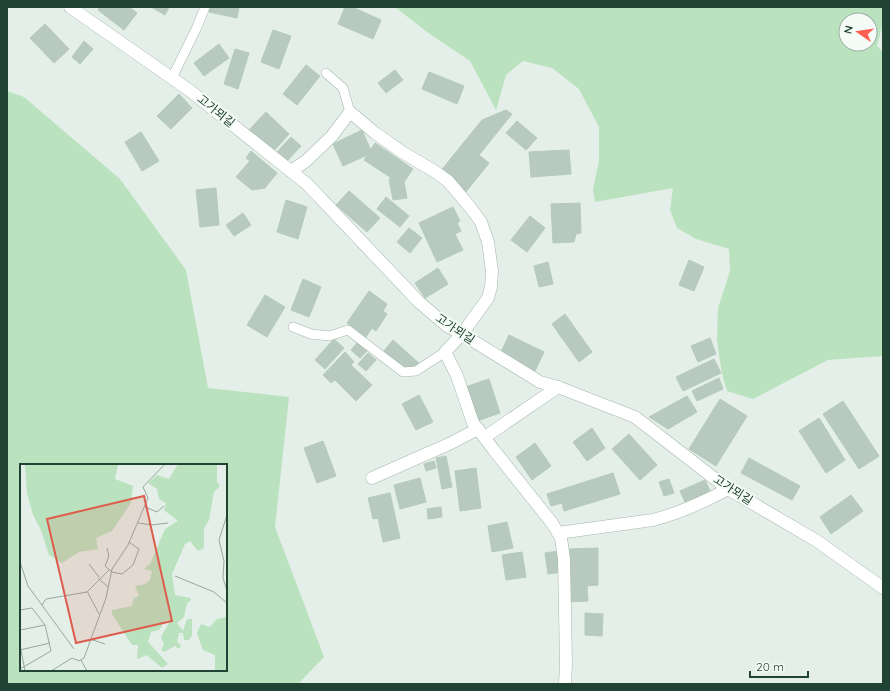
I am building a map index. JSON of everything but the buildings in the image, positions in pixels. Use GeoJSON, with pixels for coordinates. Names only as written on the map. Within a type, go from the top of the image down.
{"type":"FeatureCollection","features":[{"type":"Feature","properties":{"kind":"street","name":"고가뫼길"},"geometry":{"type":"LineString","coordinates":[[74,8],[189,90],[291,171],[306,184],[419,302],[447,326],[540,382],[558,387],[635,417],[728,489],[817,541],[883,588]]}},
{"type":"Feature","properties":{"kind":"street"},"geometry":{"type":"LineString","coordinates":[[291,171],[306,161],[332,136],[350,112],[396,148],[448,181],[482,222],[488,242],[492,271],[491,287],[488,298],[462,334],[445,352],[457,376],[473,423],[552,523],[561,538],[564,559],[565,684]]}},
{"type":"Feature","properties":{"kind":"street"},"geometry":{"type":"LineString","coordinates":[[372,478],[449,444],[481,433],[558,387]]}},
{"type":"Feature","properties":{"kind":"street"},"geometry":{"type":"LineString","coordinates":[[558,533],[653,520],[669,516],[700,504],[728,489]]}},
{"type":"Feature","properties":{"kind":"lane"},"geometry":{"type":"LineString","coordinates":[[172,78],[197,28],[205,7]]}},
{"type":"Feature","properties":{"kind":"lane"},"geometry":{"type":"LineString","coordinates":[[326,73],[343,88],[350,112]]}},
{"type":"Feature","properties":{"kind":"lane"},"geometry":{"type":"LineString","coordinates":[[293,327],[311,334],[329,336],[348,330],[403,372],[416,371],[445,352]]}},
{"type":"Feature","properties":{"kind":"green space"},"geometry":{"type":"Polygon","coordinates":[[[395,7],[883,7],[883,23],[878,42],[878,12],[838,12],[838,52],[878,52],[878,47],[883,52],[883,356],[828,360],[753,399],[727,391],[722,374],[717,341],[718,308],[730,271],[729,249],[696,239],[677,228],[670,210],[673,188],[595,202],[593,189],[599,161],[599,127],[579,89],[552,68],[523,61],[506,75],[496,110],[470,61],[427,32],[395,7]]]}},
{"type":"Feature","properties":{"kind":"green space"},"geometry":{"type":"Polygon","coordinates":[[[7,91],[24,97],[120,179],[186,270],[208,388],[289,397],[275,527],[324,657],[298,684],[7,684],[7,91]]]}}]}
